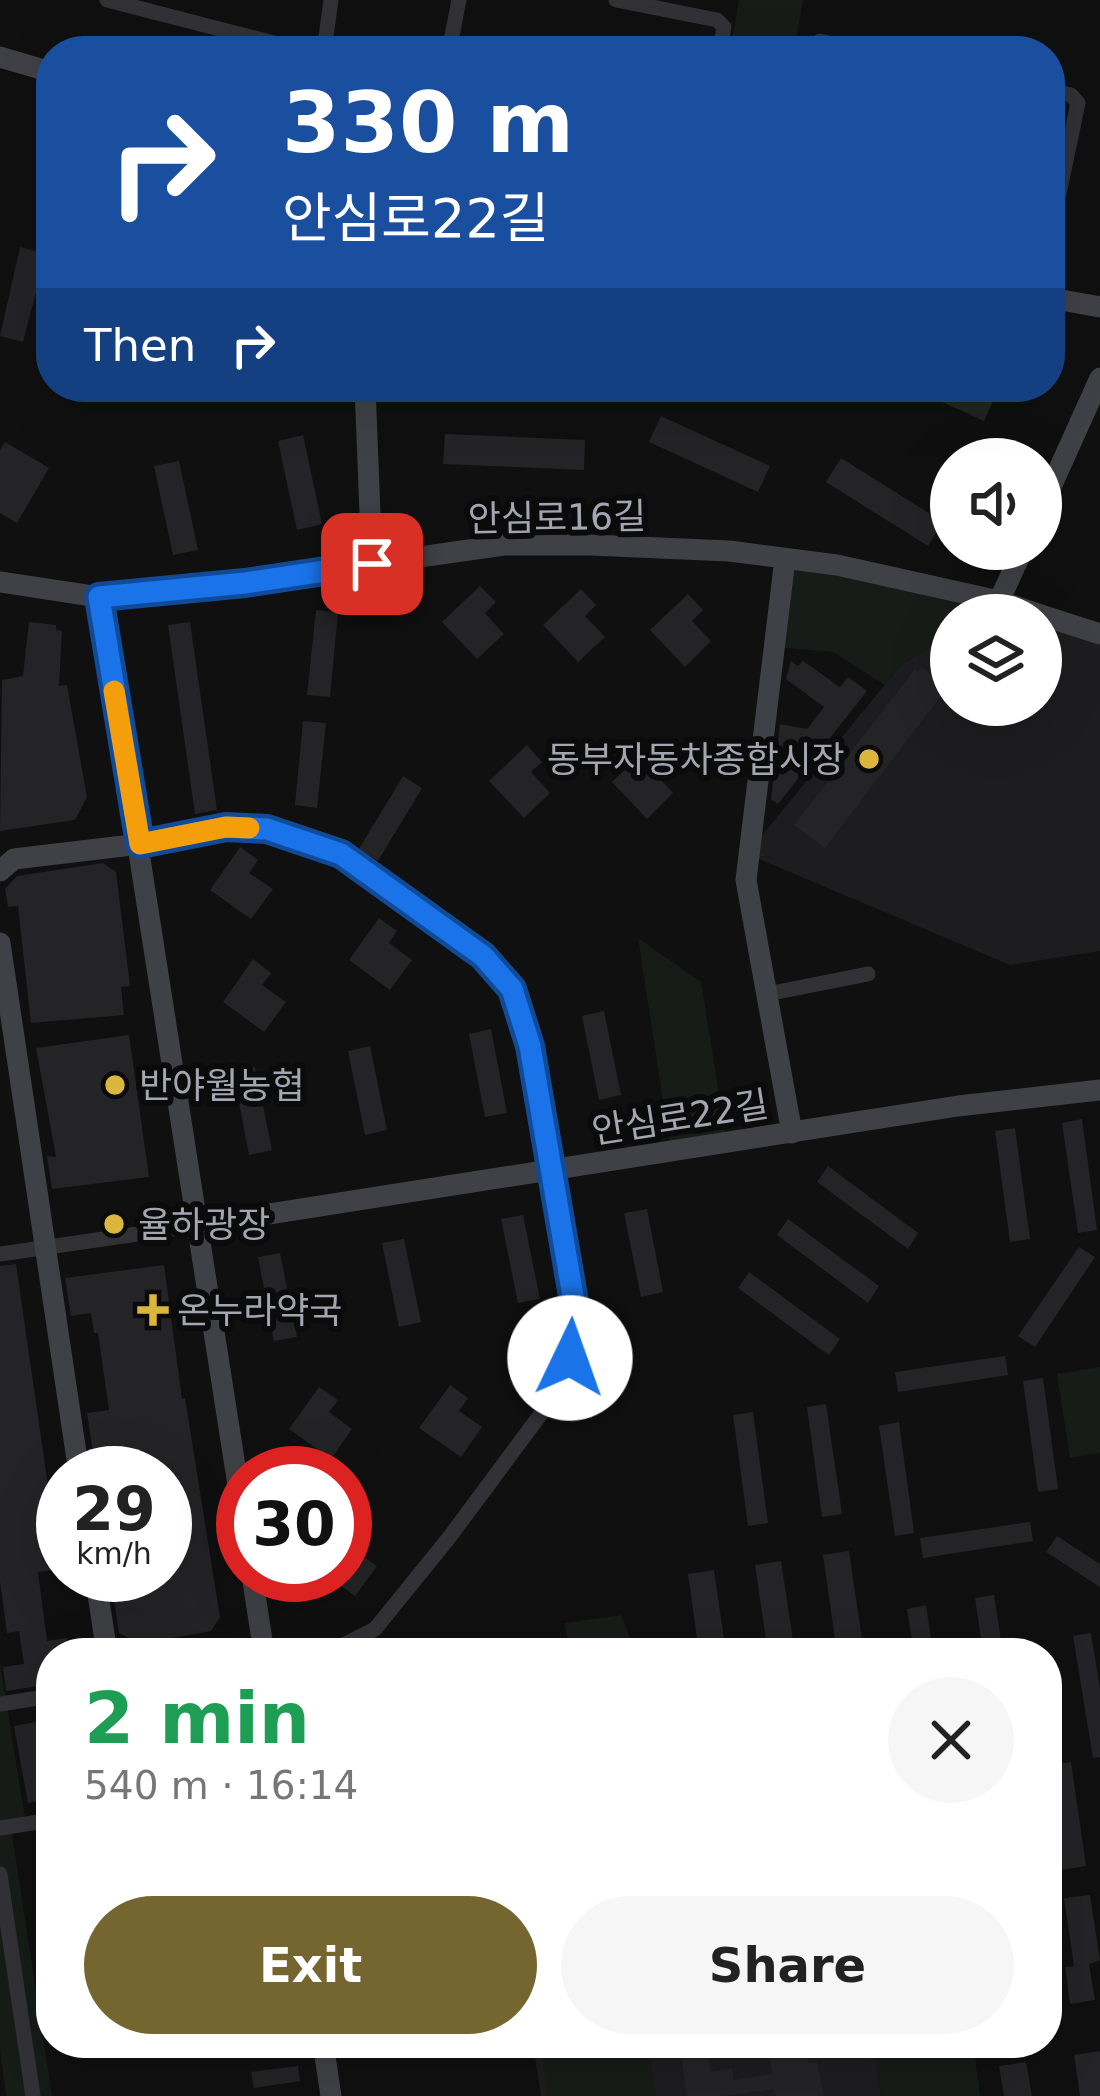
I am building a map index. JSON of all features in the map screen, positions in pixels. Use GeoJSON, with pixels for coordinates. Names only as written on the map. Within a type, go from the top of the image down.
{"type":"FeatureCollection","features":[{"type":"Feature","properties":{"kind":"main road"},"geometry":{"type":"LineString","coordinates":[[0,57],[36,68]]}},
{"type":"Feature","properties":{"kind":"main road"},"geometry":{"type":"LineString","coordinates":[[1065,301],[1100,307]]}},
{"type":"Feature","properties":{"kind":"main road"},"geometry":{"type":"LineString","coordinates":[[1062,462],[1100,377]]}},
{"type":"Feature","properties":{"kind":"main road"},"geometry":{"type":"LineString","coordinates":[[366,402],[372,564]]}},
{"type":"Feature","properties":{"kind":"main road","name":"안심로16길"},"geometry":{"type":"LineString","coordinates":[[0,582],[99,597],[245,583],[504,545],[614,546],[837,566],[964,594]]}},
{"type":"Feature","properties":{"kind":"main road"},"geometry":{"type":"LineString","coordinates":[[785,559],[746,880],[793,1133]]}},
{"type":"Feature","properties":{"kind":"main road"},"geometry":{"type":"LineString","coordinates":[[99,597],[232,1446]]}},
{"type":"Feature","properties":{"kind":"main road","name":"안심로16길"},"geometry":{"type":"LineString","coordinates":[[1062,622],[1100,634]]}},
{"type":"Feature","properties":{"kind":"main road"},"geometry":{"type":"LineString","coordinates":[[0,871],[14,859],[140,844]]}},
{"type":"Feature","properties":{"kind":"main road"},"geometry":{"type":"LineString","coordinates":[[0,943],[76,1446]]}},
{"type":"Feature","properties":{"kind":"main road","name":"안심로22길"},"geometry":{"type":"LineString","coordinates":[[199,1225],[958,1106],[1100,1090]]}},
{"type":"Feature","properties":{"kind":"main road"},"geometry":{"type":"LineString","coordinates":[[99,1602],[105,1638]]}},
{"type":"Feature","properties":{"kind":"main road"},"geometry":{"type":"LineString","coordinates":[[256,1602],[261,1638]]}},
{"type":"Feature","properties":{"kind":"main road"},"geometry":{"type":"LineString","coordinates":[[325,2058],[331,2096]]}},
{"type":"Feature","properties":{"kind":"street"},"geometry":{"type":"LineString","coordinates":[[107,0],[247,36]]}},
{"type":"Feature","properties":{"kind":"street"},"geometry":{"type":"LineString","coordinates":[[326,36],[331,0]]}},
{"type":"Feature","properties":{"kind":"street"},"geometry":{"type":"LineString","coordinates":[[451,36],[459,0]]}},
{"type":"Feature","properties":{"kind":"street"},"geometry":{"type":"LineString","coordinates":[[616,0],[717,20],[724,27],[722,36]]}},
{"type":"Feature","properties":{"kind":"street"},"geometry":{"type":"LineString","coordinates":[[1065,94],[1078,103],[1065,162]]}},
{"type":"Feature","properties":{"kind":"street"},"geometry":{"type":"LineString","coordinates":[[140,844],[226,827],[267,829],[341,854],[483,956],[512,989],[524,1027],[574,1302],[570,1358],[555,1395],[375,1629],[357,1638]]}},
{"type":"Feature","properties":{"kind":"street"},"geometry":{"type":"LineString","coordinates":[[767,994],[868,974]]}},
{"type":"Feature","properties":{"kind":"street"},"geometry":{"type":"LineString","coordinates":[[0,1254],[199,1225]]}},
{"type":"Feature","properties":{"kind":"street"},"geometry":{"type":"LineString","coordinates":[[0,1704],[36,1698]]}},
{"type":"Feature","properties":{"kind":"street"},"geometry":{"type":"LineString","coordinates":[[0,1828],[36,1822]]}},
{"type":"Feature","properties":{"kind":"street"},"geometry":{"type":"LineString","coordinates":[[0,1874],[32,2096]]}},
{"type":"Feature","properties":{"kind":"shaded area"},"geometry":{"type":"Polygon","coordinates":[[[739,0],[803,0],[797,36],[733,36],[739,0]]]}},
{"type":"Feature","properties":{"kind":"shaded area"},"geometry":{"type":"Polygon","coordinates":[[[785,559],[963,594],[930,594],[930,647],[900,666],[885,685],[833,652],[774,647],[785,559]]]}},
{"type":"Feature","properties":{"kind":"shaded area"},"geometry":{"type":"Polygon","coordinates":[[[1062,622],[1100,634],[1100,951],[1010,965],[747,854],[900,666],[930,647],[930,726],[1062,726],[1062,622]]]}},
{"type":"Feature","properties":{"kind":"shaded area"},"geometry":{"type":"Polygon","coordinates":[[[638,938],[701,982],[727,1143],[671,1152],[638,938]]]}},
{"type":"Feature","properties":{"kind":"shaded area"},"geometry":{"type":"Polygon","coordinates":[[[1100,1367],[1100,1453],[1070,1458],[1057,1374],[1100,1367]]]}},
{"type":"Feature","properties":{"kind":"shaded area"},"geometry":{"type":"Polygon","coordinates":[[[621,1615],[630,1638],[567,1638],[565,1623],[621,1615]]]}},
{"type":"Feature","properties":{"kind":"shaded area"},"geometry":{"type":"Polygon","coordinates":[[[0,1663],[26,1824],[11,1827],[36,1991],[36,2058],[46,2058],[52,2096],[6,2096],[0,2049],[0,1663]]]}},
{"type":"Feature","properties":{"kind":"shaded area"},"geometry":{"type":"Polygon","coordinates":[[[535,2058],[875,2058],[881,2096],[541,2096],[535,2058]]]}},
{"type":"Feature","properties":{"kind":"shaded area"},"geometry":{"type":"Polygon","coordinates":[[[542,2058],[650,2058],[656,2096],[548,2096],[542,2058]]]}},
{"type":"Feature","properties":{"kind":"shaded area"},"geometry":{"type":"Polygon","coordinates":[[[875,2058],[975,2058],[980,2096],[881,2096],[875,2058]]]}},
{"type":"Feature","properties":{"kind":"building"},"geometry":{"type":"Polygon","coordinates":[[[20,247],[36,251],[36,292],[23,342],[0,336],[20,247]]]}},
{"type":"Feature","properties":{"kind":"building"},"geometry":{"type":"Polygon","coordinates":[[[942,402],[993,402],[984,421],[942,402]]]}},
{"type":"Feature","properties":{"kind":"building"},"geometry":{"type":"Polygon","coordinates":[[[661,416],[770,466],[758,492],[649,442],[661,416]]]}},
{"type":"Feature","properties":{"kind":"building"},"geometry":{"type":"Polygon","coordinates":[[[445,434],[585,440],[584,470],[443,464],[445,434]]]}},
{"type":"Feature","properties":{"kind":"building"},"geometry":{"type":"Polygon","coordinates":[[[303,435],[322,524],[297,530],[278,441],[303,435]]]}},
{"type":"Feature","properties":{"kind":"building"},"geometry":{"type":"Polygon","coordinates":[[[5,442],[49,468],[17,523],[0,513],[0,450],[5,442]]]}},
{"type":"Feature","properties":{"kind":"building"},"geometry":{"type":"Polygon","coordinates":[[[841,458],[930,514],[930,543],[928,546],[826,482],[841,458]]]}},
{"type":"Feature","properties":{"kind":"building"},"geometry":{"type":"Polygon","coordinates":[[[179,461],[198,550],[173,555],[154,466],[179,461]]]}},
{"type":"Feature","properties":{"kind":"building"},"geometry":{"type":"Polygon","coordinates":[[[480,586],[496,602],[485,613],[504,634],[477,659],[442,622],[480,586]]]}},
{"type":"Feature","properties":{"kind":"building"},"geometry":{"type":"Polygon","coordinates":[[[581,589],[596,605],[585,616],[605,637],[578,662],[543,625],[581,589]]]}},
{"type":"Feature","properties":{"kind":"building"},"geometry":{"type":"Polygon","coordinates":[[[688,594],[703,610],[692,621],[711,641],[685,667],[650,630],[688,594]]]}},
{"type":"Feature","properties":{"kind":"building"},"geometry":{"type":"Polygon","coordinates":[[[316,610],[338,612],[330,697],[307,695],[316,610]]]}},
{"type":"Feature","properties":{"kind":"building"},"geometry":{"type":"Polygon","coordinates":[[[29,622],[56,625],[62,631],[59,686],[67,685],[87,797],[75,820],[0,831],[2,680],[23,676],[29,622]]]}},
{"type":"Feature","properties":{"kind":"building"},"geometry":{"type":"Polygon","coordinates":[[[190,622],[217,810],[195,814],[168,625],[190,622]]]}},
{"type":"Feature","properties":{"kind":"building"},"geometry":{"type":"Polygon","coordinates":[[[791,661],[798,666],[803,661],[840,687],[848,677],[867,691],[778,804],[771,799],[780,724],[807,729],[824,707],[786,679],[791,661]]]}},
{"type":"Feature","properties":{"kind":"building","name":"동부자동차종합시장"},"geometry":{"type":"Polygon","coordinates":[[[921,667],[930,674],[930,710],[825,848],[794,825],[921,667]]]}},
{"type":"Feature","properties":{"kind":"building"},"geometry":{"type":"Polygon","coordinates":[[[303,721],[326,723],[317,808],[295,805],[303,721]]]}},
{"type":"Feature","properties":{"kind":"building"},"geometry":{"type":"Polygon","coordinates":[[[527,745],[542,762],[531,772],[550,793],[524,818],[489,781],[527,745]]]}},
{"type":"Feature","properties":{"kind":"building"},"geometry":{"type":"Polygon","coordinates":[[[650,746],[665,762],[654,772],[673,793],[647,819],[612,782],[650,746]]]}},
{"type":"Feature","properties":{"kind":"building"},"geometry":{"type":"Polygon","coordinates":[[[403,776],[422,788],[378,861],[359,849],[403,776]]]}},
{"type":"Feature","properties":{"kind":"building"},"geometry":{"type":"Polygon","coordinates":[[[240,847],[258,860],[249,873],[273,889],[251,919],[210,890],[240,847]]]}},
{"type":"Feature","properties":{"kind":"building"},"geometry":{"type":"Polygon","coordinates":[[[103,863],[116,872],[130,986],[121,987],[124,1015],[31,1023],[18,906],[8,907],[5,889],[17,876],[103,863]]]}},
{"type":"Feature","properties":{"kind":"building"},"geometry":{"type":"Polygon","coordinates":[[[379,918],[397,931],[389,943],[412,960],[390,990],[349,960],[379,918]]]}},
{"type":"Feature","properties":{"kind":"building"},"geometry":{"type":"Polygon","coordinates":[[[253,959],[271,973],[262,985],[286,1002],[264,1032],[223,1002],[253,959]]]}},
{"type":"Feature","properties":{"kind":"building"},"geometry":{"type":"Polygon","coordinates":[[[604,1011],[621,1095],[599,1100],[582,1016],[604,1011]]]}},
{"type":"Feature","properties":{"kind":"building"},"geometry":{"type":"Polygon","coordinates":[[[491,1029],[507,1113],[485,1117],[469,1034],[491,1029]]]}},
{"type":"Feature","properties":{"kind":"building"},"geometry":{"type":"Polygon","coordinates":[[[129,1035],[149,1177],[52,1189],[47,1156],[56,1157],[36,1048],[129,1035]]]}},
{"type":"Feature","properties":{"kind":"building"},"geometry":{"type":"Polygon","coordinates":[[[370,1046],[387,1130],[365,1135],[348,1051],[370,1046]]]}},
{"type":"Feature","properties":{"kind":"building"},"geometry":{"type":"Polygon","coordinates":[[[255,1067],[272,1150],[249,1155],[233,1071],[255,1067]]]}},
{"type":"Feature","properties":{"kind":"building"},"geometry":{"type":"Polygon","coordinates":[[[1082,1119],[1097,1230],[1078,1233],[1062,1123],[1082,1119]]]}},
{"type":"Feature","properties":{"kind":"building"},"geometry":{"type":"Polygon","coordinates":[[[1015,1128],[1030,1239],[1010,1242],[995,1131],[1015,1128]]]}},
{"type":"Feature","properties":{"kind":"building"},"geometry":{"type":"Polygon","coordinates":[[[828,1166],[918,1233],[908,1249],[817,1182],[828,1166]]]}},
{"type":"Feature","properties":{"kind":"building"},"geometry":{"type":"Polygon","coordinates":[[[647,1209],[663,1292],[641,1297],[624,1213],[647,1209]]]}},
{"type":"Feature","properties":{"kind":"building"},"geometry":{"type":"Polygon","coordinates":[[[523,1215],[540,1299],[518,1303],[501,1219],[523,1215]]]}},
{"type":"Feature","properties":{"kind":"building"},"geometry":{"type":"Polygon","coordinates":[[[788,1219],[879,1286],[868,1303],[777,1235],[788,1219]]]}},
{"type":"Feature","properties":{"kind":"building"},"geometry":{"type":"Polygon","coordinates":[[[404,1239],[421,1322],[399,1327],[382,1243],[404,1239]]]}},
{"type":"Feature","properties":{"kind":"building"},"geometry":{"type":"Polygon","coordinates":[[[1079,1247],[1095,1257],[1035,1347],[1018,1336],[1079,1247]]]}},
{"type":"Feature","properties":{"kind":"building"},"geometry":{"type":"Polygon","coordinates":[[[280,1253],[297,1337],[274,1341],[258,1257],[280,1253]]]}},
{"type":"Feature","properties":{"kind":"building"},"geometry":{"type":"Polygon","coordinates":[[[16,1264],[42,1446],[36,1446],[36,1602],[42,1602],[47,1638],[36,1638],[36,1686],[6,1691],[3,1667],[24,1664],[19,1631],[7,1633],[0,1581],[0,1266],[16,1264]]]}},
{"type":"Feature","properties":{"kind":"building"},"geometry":{"type":"Polygon","coordinates":[[[164,1265],[220,1617],[211,1631],[173,1638],[129,1638],[119,1633],[114,1602],[192,1602],[192,1446],[92,1446],[87,1413],[109,1410],[98,1333],[94,1333],[91,1313],[71,1316],[65,1278],[164,1265]]]}},
{"type":"Feature","properties":{"kind":"building"},"geometry":{"type":"Polygon","coordinates":[[[749,1272],[840,1339],[829,1355],[738,1288],[749,1272]]]}},
{"type":"Feature","properties":{"kind":"building"},"geometry":{"type":"Polygon","coordinates":[[[1005,1356],[1008,1375],[898,1392],[895,1372],[1005,1356]]]}},
{"type":"Feature","properties":{"kind":"building"},"geometry":{"type":"Polygon","coordinates":[[[1043,1378],[1058,1489],[1038,1492],[1023,1381],[1043,1378]]]}},
{"type":"Feature","properties":{"kind":"building"},"geometry":{"type":"Polygon","coordinates":[[[450,1385],[468,1398],[459,1411],[482,1427],[461,1457],[419,1428],[450,1385]]]}},
{"type":"Feature","properties":{"kind":"building"},"geometry":{"type":"Polygon","coordinates":[[[319,1387],[338,1400],[329,1412],[352,1429],[340,1446],[313,1446],[289,1429],[319,1387]]]}},
{"type":"Feature","properties":{"kind":"building"},"geometry":{"type":"Polygon","coordinates":[[[826,1404],[842,1514],[822,1517],[807,1407],[826,1404]]]}},
{"type":"Feature","properties":{"kind":"building"},"geometry":{"type":"Polygon","coordinates":[[[753,1412],[768,1523],[748,1526],[733,1415],[753,1412]]]}},
{"type":"Feature","properties":{"kind":"building"},"geometry":{"type":"Polygon","coordinates":[[[899,1422],[914,1533],[895,1536],[879,1426],[899,1422]]]}},
{"type":"Feature","properties":{"kind":"building"},"geometry":{"type":"Polygon","coordinates":[[[1030,1522],[1033,1541],[923,1558],[920,1538],[1030,1522]]]}},
{"type":"Feature","properties":{"kind":"building"},"geometry":{"type":"Polygon","coordinates":[[[1057,1536],[1100,1564],[1100,1587],[1046,1552],[1057,1536]]]}},
{"type":"Feature","properties":{"kind":"building"},"geometry":{"type":"Polygon","coordinates":[[[849,1551],[862,1638],[835,1638],[823,1555],[849,1551]]]}},
{"type":"Feature","properties":{"kind":"building"},"geometry":{"type":"Polygon","coordinates":[[[781,1561],[793,1638],[766,1638],[755,1565],[781,1561]]]}},
{"type":"Feature","properties":{"kind":"building"},"geometry":{"type":"Polygon","coordinates":[[[714,1570],[724,1638],[697,1638],[688,1574],[714,1570]]]}},
{"type":"Feature","properties":{"kind":"building"},"geometry":{"type":"Polygon","coordinates":[[[994,1595],[1001,1638],[981,1638],[975,1598],[994,1595]]]}},
{"type":"Feature","properties":{"kind":"building"},"geometry":{"type":"Polygon","coordinates":[[[926,1605],[931,1638],[912,1638],[907,1609],[926,1605]]]}},
{"type":"Feature","properties":{"kind":"building"},"geometry":{"type":"Polygon","coordinates":[[[1091,1633],[1100,1689],[1100,1757],[1093,1758],[1073,1636],[1091,1633]]]}},
{"type":"Feature","properties":{"kind":"building"},"geometry":{"type":"Polygon","coordinates":[[[36,1722],[36,1802],[28,1803],[14,1726],[36,1722]]]}},
{"type":"Feature","properties":{"kind":"building"},"geometry":{"type":"Polygon","coordinates":[[[1071,1762],[1086,1866],[1062,1870],[1062,1764],[1071,1762]]]}},
{"type":"Feature","properties":{"kind":"building"},"geometry":{"type":"Polygon","coordinates":[[[1090,1895],[1100,1960],[1089,1964],[1095,2000],[1070,2004],[1065,1967],[1074,1966],[1064,1898],[1090,1895]]]}},
{"type":"Feature","properties":{"kind":"building"},"geometry":{"type":"Polygon","coordinates":[[[1100,2051],[1100,2096],[1080,2096],[1074,2055],[1100,2051]]]}},
{"type":"Feature","properties":{"kind":"building"},"geometry":{"type":"Polygon","coordinates":[[[681,2058],[709,2058],[711,2072],[732,2068],[734,2080],[772,2074],[770,2058],[807,2058],[808,2063],[817,2062],[824,2096],[776,2096],[774,2089],[687,2096],[681,2058]]]}},
{"type":"Feature","properties":{"kind":"building"},"geometry":{"type":"Polygon","coordinates":[[[1026,2062],[1032,2096],[1004,2096],[999,2066],[1026,2062]]]}},
{"type":"Feature","properties":{"kind":"building"},"geometry":{"type":"Polygon","coordinates":[[[298,2066],[300,2081],[254,2088],[251,2072],[298,2066]]]}},
{"type":"Feature","properties":{"kind":"slow traffic"},"geometry":{"type":"LineString","coordinates":[[114,691],[140,844],[226,827],[249,828]]}},
{"type":"Feature","properties":{"kind":"place","name":"동부자동차종합시장"},"geometry":{"type":"Point","coordinates":[869,759]}},
{"type":"Feature","properties":{"kind":"place","name":"반야월농협"},"geometry":{"type":"Point","coordinates":[115,1085]}},
{"type":"Feature","properties":{"kind":"place","name":"율하광장"},"geometry":{"type":"Point","coordinates":[114,1224]}},
{"type":"Feature","properties":{"kind":"place","name":"온누라약국"},"geometry":{"type":"Point","coordinates":[153,1310]}},
{"type":"Feature","properties":{"kind":"route"},"geometry":{"type":"LineString","coordinates":[[372,564],[245,583],[99,597],[140,844],[226,827],[267,829],[341,854],[483,956],[512,989],[530,1046],[574,1302],[570,1358]]}}]}
